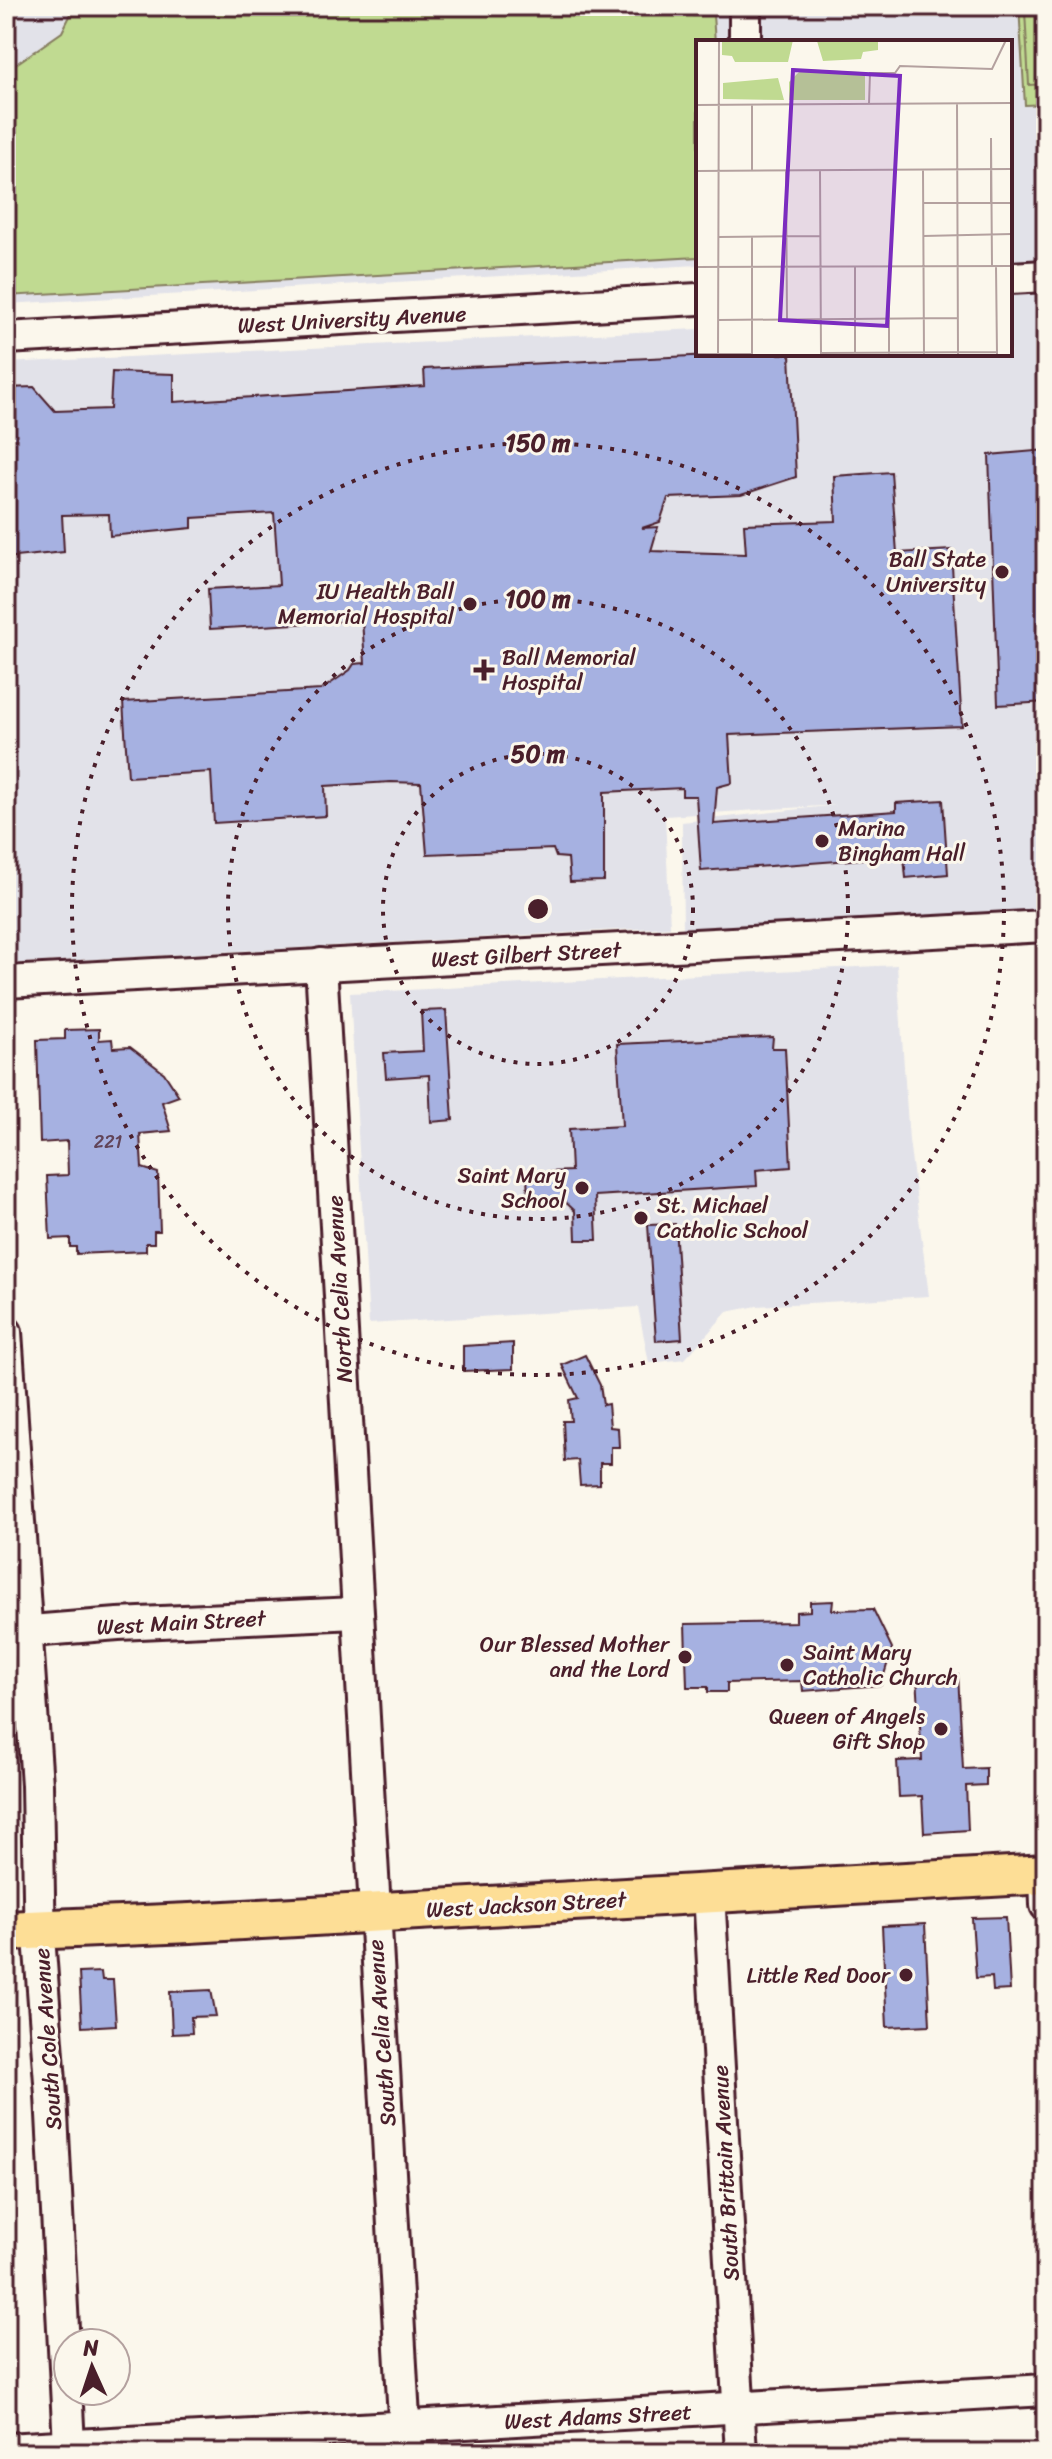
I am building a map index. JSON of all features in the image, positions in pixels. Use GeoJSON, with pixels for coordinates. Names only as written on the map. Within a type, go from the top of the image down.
{"type":"FeatureCollection","features":[{"type":"Feature","properties":{"kind":"main road","name":"West Jackson Street"},"geometry":{"type":"LineString","coordinates":[[23,1930],[709,1893],[1046,1884]]}},
{"type":"Feature","properties":{"kind":"street"},"geometry":{"type":"LineString","coordinates":[[745,6],[745,40]]}},
{"type":"Feature","properties":{"kind":"street"},"geometry":{"type":"LineString","coordinates":[[1012,278],[1046,276]]}},
{"type":"Feature","properties":{"kind":"street","name":"West University Avenue"},"geometry":{"type":"LineString","coordinates":[[6,338],[696,299]]}},
{"type":"Feature","properties":{"kind":"street","name":"West Gilbert Street"},"geometry":{"type":"LineString","coordinates":[[6,982],[1046,926]]}},
{"type":"Feature","properties":{"kind":"street","name":"North Celia Avenue"},"geometry":{"type":"LineString","coordinates":[[321,964],[356,1613]]}},
{"type":"Feature","properties":{"kind":"street","name":"South Cole Avenue"},"geometry":{"type":"LineString","coordinates":[[6,1332],[17,1633],[37,1785],[23,1930],[51,2095],[69,2445]]}},
{"type":"Feature","properties":{"kind":"street","name":"West Main Street"},"geometry":{"type":"LineString","coordinates":[[17,1633],[118,1624],[356,1613]]}},
{"type":"Feature","properties":{"kind":"street","name":"South Celia Avenue"},"geometry":{"type":"LineString","coordinates":[[356,1613],[405,2440]]}},
{"type":"Feature","properties":{"kind":"street","name":"South Brittain Avenue"},"geometry":{"type":"LineString","coordinates":[[709,1893],[741,2453]]}},
{"type":"Feature","properties":{"kind":"street","name":"West Adams Street"},"geometry":{"type":"LineString","coordinates":[[6,2449],[69,2445],[405,2440],[739,2408],[1046,2390]]}},
{"type":"Feature","properties":{"kind":"shaded area","name":"Ball Memorial Hospital"},"geometry":{"type":"Polygon","coordinates":[[[6,6],[1046,6],[1046,918],[683,938],[682,822],[837,805],[665,816],[670,927],[6,964],[6,363],[696,329],[696,356],[1012,356],[1012,40],[696,40],[696,265],[6,304],[6,6]]]}},
{"type":"Feature","properties":{"kind":"shaded area","name":"St. Michael Catholic School"},"geometry":{"type":"Polygon","coordinates":[[[897,965],[909,1140],[929,1296],[757,1306],[727,1312],[685,1359],[649,1363],[638,1307],[369,1324],[350,993],[897,965]]]}},
{"type":"Feature","properties":{"kind":"green space","name":"Ball State University"},"geometry":{"type":"Polygon","coordinates":[[[75,6],[685,6],[693,16],[713,15],[715,40],[696,40],[696,257],[6,296],[6,71],[62,32],[75,6]]]}},
{"type":"Feature","properties":{"kind":"green space"},"geometry":{"type":"Polygon","coordinates":[[[1019,6],[1046,6],[1046,104],[1025,105],[1019,6]]]}},
{"type":"Feature","properties":{"kind":"green space"},"geometry":{"type":"Polygon","coordinates":[[[1046,9],[1046,84],[1029,85],[1025,11],[1046,9]]]}},
{"type":"Feature","properties":{"kind":"building","name":"IU Health Ball Memorial Hospital"},"geometry":{"type":"Polygon","coordinates":[[[696,356],[790,356],[796,477],[741,495],[668,498],[660,522],[642,528],[658,527],[651,551],[746,554],[744,524],[836,521],[834,476],[891,472],[897,553],[951,550],[962,726],[729,735],[732,783],[717,787],[714,824],[896,811],[896,803],[943,800],[948,874],[906,878],[904,856],[701,871],[696,796],[682,796],[682,788],[604,792],[604,881],[570,882],[568,858],[556,857],[553,849],[427,854],[421,783],[325,786],[326,816],[214,823],[211,772],[128,777],[123,702],[321,690],[354,664],[365,663],[362,620],[210,629],[208,589],[279,585],[274,513],[192,518],[192,528],[110,536],[109,514],[62,515],[64,552],[6,558],[6,388],[34,387],[55,411],[110,409],[112,372],[174,374],[174,402],[425,386],[424,369],[696,356]]]}},
{"type":"Feature","properties":{"kind":"building"},"geometry":{"type":"Polygon","coordinates":[[[1046,450],[1046,702],[998,705],[989,455],[1046,450]]]}},
{"type":"Feature","properties":{"kind":"building"},"geometry":{"type":"Polygon","coordinates":[[[446,1010],[453,1120],[431,1122],[429,1075],[386,1078],[384,1053],[423,1051],[421,1011],[446,1010]]]}},
{"type":"Feature","properties":{"kind":"building"},"geometry":{"type":"Polygon","coordinates":[[[99,1029],[99,1040],[112,1039],[113,1048],[130,1047],[164,1073],[179,1096],[162,1102],[171,1131],[140,1134],[142,1168],[158,1173],[160,1231],[154,1231],[154,1243],[146,1243],[146,1251],[76,1254],[76,1247],[70,1247],[70,1238],[50,1239],[47,1176],[68,1175],[67,1141],[40,1143],[37,1040],[65,1039],[65,1030],[99,1029]]]}},
{"type":"Feature","properties":{"kind":"building"},"geometry":{"type":"Polygon","coordinates":[[[773,1037],[772,1048],[785,1048],[791,1167],[756,1170],[757,1186],[595,1196],[597,1240],[576,1240],[575,1211],[561,1198],[528,1200],[527,1173],[571,1171],[569,1129],[622,1126],[617,1044],[773,1037]]]}},
{"type":"Feature","properties":{"kind":"building"},"geometry":{"type":"Polygon","coordinates":[[[675,1224],[682,1339],[656,1341],[648,1225],[675,1224]]]}},
{"type":"Feature","properties":{"kind":"building"},"geometry":{"type":"Polygon","coordinates":[[[513,1343],[513,1369],[463,1371],[463,1346],[513,1343]]]}},
{"type":"Feature","properties":{"kind":"building"},"geometry":{"type":"Polygon","coordinates":[[[585,1355],[600,1385],[603,1405],[608,1404],[610,1427],[618,1428],[619,1447],[611,1447],[611,1463],[600,1463],[600,1484],[580,1485],[578,1460],[565,1461],[563,1421],[571,1421],[569,1400],[578,1398],[562,1365],[585,1355]]]}},
{"type":"Feature","properties":{"kind":"building","name":"Saint Mary Catholic Church"},"geometry":{"type":"Polygon","coordinates":[[[833,1601],[832,1610],[873,1609],[892,1648],[881,1685],[803,1691],[802,1681],[727,1683],[727,1692],[708,1692],[708,1687],[687,1687],[685,1624],[796,1622],[796,1612],[810,1611],[810,1602],[833,1601]]]}},
{"type":"Feature","properties":{"kind":"building","name":"Queen of Angels Gift Shop"},"geometry":{"type":"Polygon","coordinates":[[[958,1674],[963,1769],[986,1768],[986,1785],[966,1786],[968,1830],[924,1833],[922,1796],[899,1797],[897,1761],[922,1760],[917,1676],[958,1674]]]}},
{"type":"Feature","properties":{"kind":"building"},"geometry":{"type":"Polygon","coordinates":[[[1006,1917],[1010,1990],[993,1991],[992,1977],[976,1978],[972,1918],[1006,1917]]]}},
{"type":"Feature","properties":{"kind":"building","name":"Little Red Door"},"geometry":{"type":"Polygon","coordinates":[[[925,1924],[930,2025],[887,2027],[882,1926],[925,1924]]]}},
{"type":"Feature","properties":{"kind":"building"},"geometry":{"type":"Polygon","coordinates":[[[101,1972],[102,1980],[113,1980],[116,2025],[82,2027],[79,1973],[101,1972]]]}},
{"type":"Feature","properties":{"kind":"building"},"geometry":{"type":"Polygon","coordinates":[[[211,1990],[216,2016],[191,2017],[192,2033],[172,2034],[170,1992],[211,1990]]]}},
{"type":"Feature","properties":{"kind":"place","name":"Ball State University"},"geometry":{"type":"Point","coordinates":[1002,572]}},
{"type":"Feature","properties":{"kind":"place","name":"IU Health Ball Memorial Hospital"},"geometry":{"type":"Point","coordinates":[470,604]}},
{"type":"Feature","properties":{"kind":"place","name":"Ball Memorial Hospital"},"geometry":{"type":"Point","coordinates":[484,670]}},
{"type":"Feature","properties":{"kind":"place","name":"Marina Bingham Hall"},"geometry":{"type":"Point","coordinates":[822,841]}},
{"type":"Feature","properties":{"kind":"place","name":"Saint Mary School"},"geometry":{"type":"Point","coordinates":[582,1188]}},
{"type":"Feature","properties":{"kind":"place","name":"St. Michael Catholic School"},"geometry":{"type":"Point","coordinates":[641,1218]}},
{"type":"Feature","properties":{"kind":"place","name":"Our Blessed Mother and the Lord"},"geometry":{"type":"Point","coordinates":[685,1657]}},
{"type":"Feature","properties":{"kind":"place","name":"Saint Mary Catholic Church"},"geometry":{"type":"Point","coordinates":[787,1665]}},
{"type":"Feature","properties":{"kind":"place","name":"Queen of Angels Gift Shop"},"geometry":{"type":"Point","coordinates":[941,1729]}},
{"type":"Feature","properties":{"kind":"place","name":"Little Red Door"},"geometry":{"type":"Point","coordinates":[906,1975]}}]}
